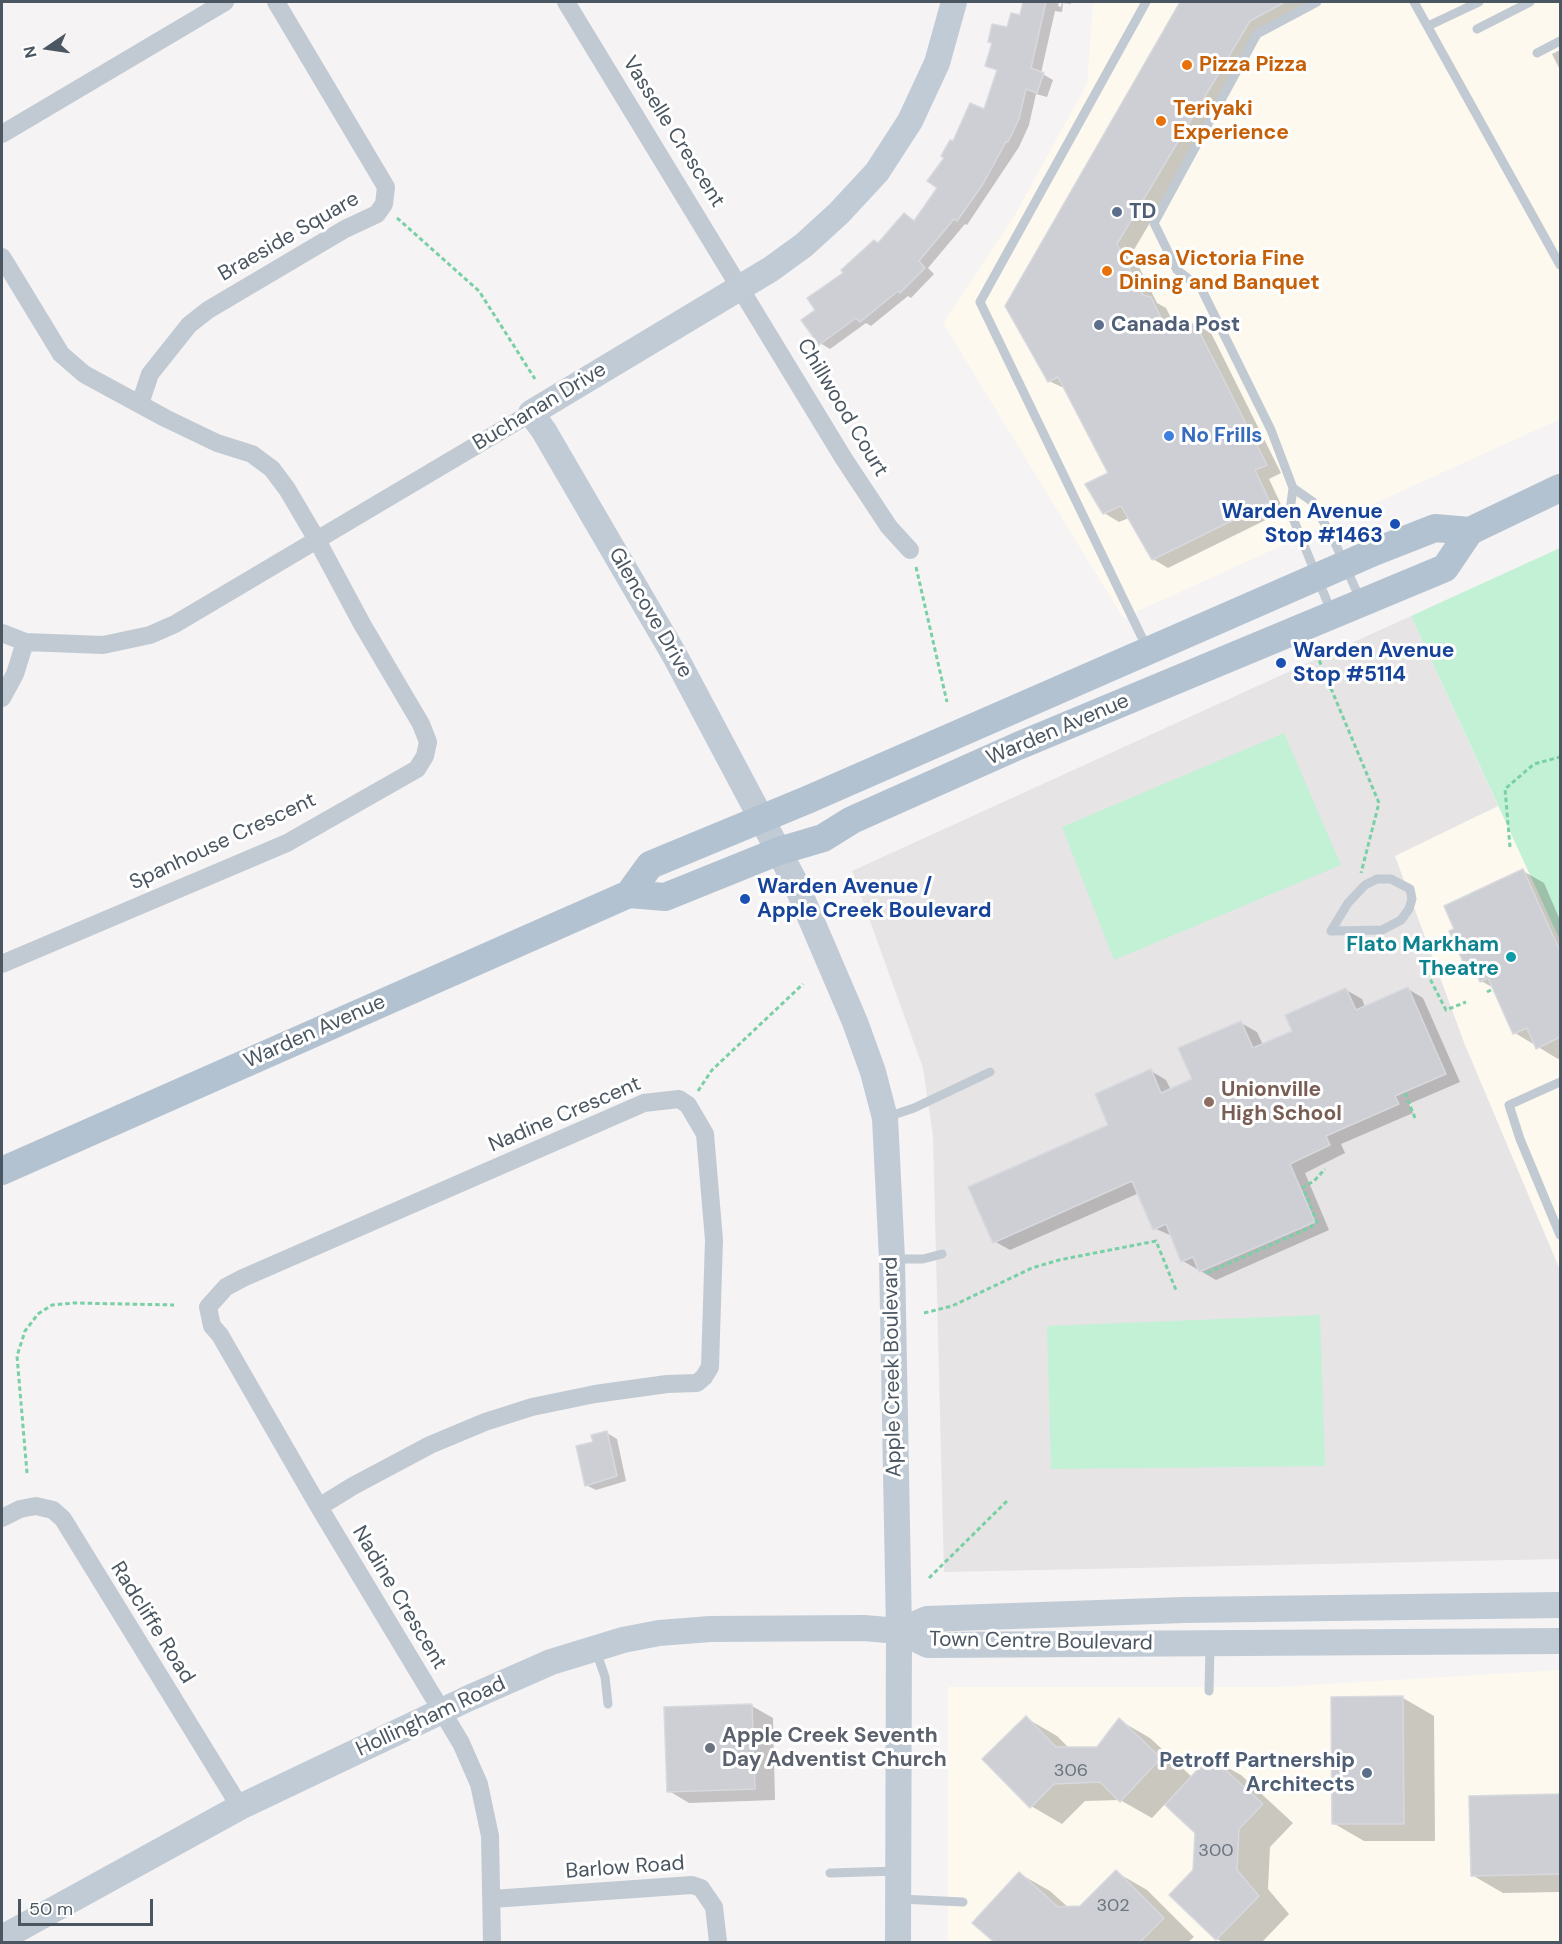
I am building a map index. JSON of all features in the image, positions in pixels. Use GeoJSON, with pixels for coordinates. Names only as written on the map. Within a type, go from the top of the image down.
{"type":"FeatureCollection","features":[{"type":"Feature","properties":{"kind":"main road","name":"Buchanan Drive"},"geometry":{"type":"LineString","coordinates":[[531,413],[741,286],[804,245],[877,172],[910,121],[937,63],[954,2]]}},
{"type":"Feature","properties":{"kind":"main road","name":"Glencove Drive"},"geometry":{"type":"LineString","coordinates":[[531,413],[544,431],[675,656],[762,817]]}},
{"type":"Feature","properties":{"kind":"main road"},"geometry":{"type":"LineString","coordinates":[[1470,531],[1560,488]]}},
{"type":"Feature","properties":{"kind":"main road","name":"Warden Avenue"},"geometry":{"type":"LineString","coordinates":[[2,1171],[629,894],[664,897],[779,851],[823,838],[852,820],[1018,746],[1445,568],[1470,531],[1435,528],[1345,564],[650,865],[629,894]]}},
{"type":"Feature","properties":{"kind":"main road","name":"Apple Creek Boulevard"},"geometry":{"type":"LineString","coordinates":[[762,817],[795,882],[855,1022],[873,1072],[885,1118],[892,1260],[899,1631],[898,1942]]}},
{"type":"Feature","properties":{"kind":"main road","name":"Town Centre Boulevard"},"geometry":{"type":"LineString","coordinates":[[899,1631],[927,1619],[1184,1610],[1560,1605]]}},
{"type":"Feature","properties":{"kind":"main road","name":"Hollingham Road"},"geometry":{"type":"LineString","coordinates":[[2,1938],[240,1807],[441,1711],[551,1662],[595,1648],[659,1633],[710,1629],[864,1628],[899,1631]]}},
{"type":"Feature","properties":{"kind":"main road","name":"Town Centre Boulevard"},"geometry":{"type":"LineString","coordinates":[[899,1631],[928,1645],[1560,1641]]}},
{"type":"Feature","properties":{"kind":"street"},"geometry":{"type":"LineString","coordinates":[[2,134],[225,2]]}},
{"type":"Feature","properties":{"kind":"street","name":"Braeside Square"},"geometry":{"type":"LineString","coordinates":[[140,404],[150,374],[189,325],[208,310],[325,240],[377,214],[384,204],[386,187],[276,2]]}},
{"type":"Feature","properties":{"kind":"street","name":"Vasselle Crescent"},"geometry":{"type":"LineString","coordinates":[[566,2],[741,286]]}},
{"type":"Feature","properties":{"kind":"street"},"geometry":{"type":"LineString","coordinates":[[2,257],[61,354],[106,388],[217,442],[252,454],[272,469],[287,489],[317,540]]}},
{"type":"Feature","properties":{"kind":"street","name":"Chillwood Court"},"geometry":{"type":"LineString","coordinates":[[741,286],[844,459],[889,527],[910,550]]}},
{"type":"Feature","properties":{"kind":"street","name":"Buchanan Drive"},"geometry":{"type":"LineString","coordinates":[[2,633],[25,642],[103,645],[150,635],[175,624],[531,413]]}},
{"type":"Feature","properties":{"kind":"street","name":"Spanhouse Crescent"},"geometry":{"type":"LineString","coordinates":[[2,964],[287,843],[417,769],[425,756],[428,742],[421,724],[362,624],[317,540]]}},
{"type":"Feature","properties":{"kind":"street"},"geometry":{"type":"LineString","coordinates":[[2,698],[15,674],[25,642]]}},
{"type":"Feature","properties":{"kind":"street","name":"Nadine Crescent"},"geometry":{"type":"LineString","coordinates":[[492,1942],[490,1836],[479,1784],[460,1743],[212,1326],[208,1307],[226,1287],[243,1278],[644,1103],[679,1099],[688,1105]]}},
{"type":"Feature","properties":{"kind":"street"},"geometry":{"type":"LineString","coordinates":[[319,1507],[430,1445],[485,1422],[532,1407],[595,1394],[667,1384],[697,1383],[704,1377],[710,1367],[714,1240],[705,1134],[688,1105]]}},
{"type":"Feature","properties":{"kind":"street","name":"Radcliffe Road"},"geometry":{"type":"LineString","coordinates":[[2,1518],[20,1509],[36,1506],[53,1510],[63,1519],[240,1807]]}},
{"type":"Feature","properties":{"kind":"street","name":"Barlow Road"},"geometry":{"type":"LineString","coordinates":[[492,1899],[676,1888],[692,1885],[701,1888],[714,1908],[718,1942]]}},
{"type":"Feature","properties":{"kind":"lane"},"geometry":{"type":"LineString","coordinates":[[1146,2],[980,302],[1148,650]]}},
{"type":"Feature","properties":{"kind":"lane"},"geometry":{"type":"LineString","coordinates":[[1317,2],[1257,34],[1154,223],[1177,270],[1201,288],[1271,430],[1293,488],[1290,511],[1333,614]]}},
{"type":"Feature","properties":{"kind":"lane"},"geometry":{"type":"LineString","coordinates":[[1414,2],[1560,265]]}},
{"type":"Feature","properties":{"kind":"lane"},"geometry":{"type":"LineString","coordinates":[[1428,26],[1479,2]]}},
{"type":"Feature","properties":{"kind":"lane"},"geometry":{"type":"LineString","coordinates":[[1477,29],[1530,2]]}},
{"type":"Feature","properties":{"kind":"lane"},"geometry":{"type":"LineString","coordinates":[[1537,54],[1560,41]]}},
{"type":"Feature","properties":{"kind":"lane"},"geometry":{"type":"LineString","coordinates":[[1293,488],[1313,502],[1345,564],[1361,602]]}},
{"type":"Feature","properties":{"kind":"lane"},"geometry":{"type":"LineString","coordinates":[[1377,879],[1391,879],[1410,889],[1412,898],[1409,909],[1395,926],[1382,930],[1331,931],[1348,903],[1365,885],[1377,879]]}},
{"type":"Feature","properties":{"kind":"lane"},"geometry":{"type":"LineString","coordinates":[[885,1118],[914,1108],[990,1072]]}},
{"type":"Feature","properties":{"kind":"lane"},"geometry":{"type":"LineString","coordinates":[[1560,1082],[1509,1106],[1520,1139],[1560,1235]]}},
{"type":"Feature","properties":{"kind":"lane"},"geometry":{"type":"LineString","coordinates":[[892,1260],[923,1259],[942,1254]]}},
{"type":"Feature","properties":{"kind":"lane"},"geometry":{"type":"LineString","coordinates":[[1209,1691],[1210,1643]]}},
{"type":"Feature","properties":{"kind":"lane"},"geometry":{"type":"LineString","coordinates":[[595,1648],[605,1677],[608,1704]]}},
{"type":"Feature","properties":{"kind":"lane"},"geometry":{"type":"LineString","coordinates":[[830,1873],[897,1871]]}},
{"type":"Feature","properties":{"kind":"lane"},"geometry":{"type":"LineString","coordinates":[[897,1899],[963,1902]]}},
{"type":"Feature","properties":{"kind":"path"},"geometry":{"type":"LineString","coordinates":[[384,204],[479,291],[535,379]]}},
{"type":"Feature","properties":{"kind":"path"},"geometry":{"type":"LineString","coordinates":[[910,550],[919,575],[947,702]]}},
{"type":"Feature","properties":{"kind":"path"},"geometry":{"type":"LineString","coordinates":[[1317,646],[1317,655],[1379,803],[1360,876],[1355,880]]}},
{"type":"Feature","properties":{"kind":"path"},"geometry":{"type":"LineString","coordinates":[[1510,848],[1505,789],[1534,764],[1560,757]]}},
{"type":"Feature","properties":{"kind":"path"},"geometry":{"type":"LineString","coordinates":[[1427,973],[1446,1010],[1467,1002]]}},
{"type":"Feature","properties":{"kind":"path"},"geometry":{"type":"LineString","coordinates":[[688,1105],[712,1070],[803,984]]}},
{"type":"Feature","properties":{"kind":"path"},"geometry":{"type":"LineString","coordinates":[[1487,992],[1491,990]]}},
{"type":"Feature","properties":{"kind":"path"},"geometry":{"type":"LineString","coordinates":[[1404,1093],[1415,1118]]}},
{"type":"Feature","properties":{"kind":"path"},"geometry":{"type":"LineString","coordinates":[[1207,1273],[1317,1222],[1303,1187],[1314,1181],[1325,1169]]}},
{"type":"Feature","properties":{"kind":"path"},"geometry":{"type":"LineString","coordinates":[[924,1313],[952,1306],[1032,1268],[1059,1260],[1156,1241],[1176,1290]]}},
{"type":"Feature","properties":{"kind":"path"},"geometry":{"type":"LineString","coordinates":[[27,1473],[17,1356],[25,1331],[38,1314],[52,1305],[74,1303],[174,1305]]}},
{"type":"Feature","properties":{"kind":"path"},"geometry":{"type":"LineString","coordinates":[[929,1578],[1008,1500]]}},
{"type":"Feature","properties":{"kind":"shaded area"},"geometry":{"type":"Polygon","coordinates":[[[1093,2],[1560,2],[1560,419],[1123,618],[943,323],[1012,220],[1087,84],[1093,2]]]}},
{"type":"Feature","properties":{"kind":"shaded area","name":"Unionville High School"},"geometry":{"type":"Polygon","coordinates":[[[1411,616],[1498,806],[1395,856],[1465,1045],[1560,1270],[1560,1559],[944,1572],[933,1136],[923,1068],[852,871],[1411,616]]]}},
{"type":"Feature","properties":{"kind":"shaded area"},"geometry":{"type":"Polygon","coordinates":[[[1498,806],[1560,940],[1560,1270],[1465,1045],[1394,856],[1498,806]]]}},
{"type":"Feature","properties":{"kind":"shaded area"},"geometry":{"type":"Polygon","coordinates":[[[1560,1670],[1560,1942],[948,1942],[948,1687],[1277,1687],[1560,1670]]]}},
{"type":"Feature","properties":{"kind":"green space"},"geometry":{"type":"Polygon","coordinates":[[[1560,548],[1560,940],[1411,616],[1560,548]]]}},
{"type":"Feature","properties":{"kind":"green space"},"geometry":{"type":"Polygon","coordinates":[[[1284,733],[1341,865],[1114,960],[1062,827],[1284,733]]]}},
{"type":"Feature","properties":{"kind":"green space"},"geometry":{"type":"Polygon","coordinates":[[[1320,1315],[1325,1466],[1051,1469],[1047,1326],[1320,1315]]]}},
{"type":"Feature","properties":{"kind":"building"},"geometry":{"type":"Polygon","coordinates":[[[1023,2],[1046,2],[1031,68],[1044,73],[1037,93],[1026,89],[1019,119],[1008,142],[957,221],[954,219],[919,261],[925,268],[900,293],[898,291],[860,322],[856,318],[819,345],[801,320],[815,310],[807,298],[843,273],[841,270],[874,240],[878,243],[904,213],[914,221],[937,188],[927,181],[944,158],[941,156],[950,140],[953,141],[970,103],[984,109],[997,70],[985,66],[992,43],[988,42],[992,24],[1007,27],[1011,13],[1020,15],[1023,2]]]}},
{"type":"Feature","properties":{"kind":"building"},"geometry":{"type":"Polygon","coordinates":[[[1180,2],[1285,2],[1250,21],[1117,244],[1143,295],[1151,297],[1163,322],[1182,328],[1195,323],[1267,465],[1255,470],[1270,502],[1152,560],[1121,506],[1103,514],[1085,484],[1108,473],[1058,377],[1048,382],[1005,306],[1180,2]]]}},
{"type":"Feature","properties":{"kind":"building","name":"Flato Markham Theatre"},"geometry":{"type":"Polygon","coordinates":[[[1523,869],[1560,951],[1560,1037],[1536,1049],[1527,1028],[1513,1034],[1488,978],[1480,982],[1472,963],[1465,966],[1449,931],[1454,929],[1444,906],[1523,869]]]}},
{"type":"Feature","properties":{"kind":"building"},"geometry":{"type":"Polygon","coordinates":[[[1408,987],[1446,1074],[1395,1096],[1399,1104],[1326,1136],[1330,1145],[1290,1164],[1315,1222],[1199,1272],[1193,1257],[1181,1262],[1166,1224],[1153,1230],[1132,1181],[993,1243],[968,1187],[1108,1125],[1095,1094],[1151,1069],[1161,1093],[1192,1079],[1178,1048],[1241,1021],[1253,1048],[1292,1031],[1285,1015],[1346,988],[1356,1010],[1408,987]]]}},
{"type":"Feature","properties":{"kind":"building"},"geometry":{"type":"Polygon","coordinates":[[[607,1431],[617,1476],[585,1486],[576,1446],[593,1442],[591,1435],[607,1431]]]}},
{"type":"Feature","properties":{"kind":"building"},"geometry":{"type":"Polygon","coordinates":[[[1403,1696],[1404,1824],[1332,1824],[1331,1697],[1403,1696]]]}},
{"type":"Feature","properties":{"kind":"building","name":"Apple Creek Seventh Day Adventist Church"},"geometry":{"type":"Polygon","coordinates":[[[752,1704],[755,1789],[667,1792],[664,1707],[752,1704]]]}},
{"type":"Feature","properties":{"kind":"building"},"geometry":{"type":"Polygon","coordinates":[[[1026,1716],[1056,1747],[1097,1747],[1119,1718],[1161,1758],[1120,1802],[1100,1782],[1054,1784],[1030,1808],[982,1759],[1026,1716]]]}},
{"type":"Feature","properties":{"kind":"building"},"geometry":{"type":"Polygon","coordinates":[[[1210,1756],[1263,1804],[1239,1829],[1237,1870],[1259,1896],[1216,1940],[1169,1895],[1193,1870],[1195,1833],[1165,1805],[1210,1756]]]}},
{"type":"Feature","properties":{"kind":"building"},"geometry":{"type":"Polygon","coordinates":[[[1560,1794],[1560,1874],[1471,1876],[1469,1796],[1560,1794]]]}},
{"type":"Feature","properties":{"kind":"building"},"geometry":{"type":"Polygon","coordinates":[[[1116,1870],[1164,1918],[1140,1942],[994,1942],[972,1923],[1019,1872],[1058,1907],[1080,1906],[1116,1870]]]}},
{"type":"Feature","properties":{"kind":"place","name":"Pizza Pizza"},"geometry":{"type":"Point","coordinates":[1187,65]}},
{"type":"Feature","properties":{"kind":"place","name":"Teriyaki Experience"},"geometry":{"type":"Point","coordinates":[1161,121]}},
{"type":"Feature","properties":{"kind":"place","name":"TD"},"geometry":{"type":"Point","coordinates":[1117,212]}},
{"type":"Feature","properties":{"kind":"place","name":"Casa Victoria Fine Dining and Banquet"},"geometry":{"type":"Point","coordinates":[1107,271]}},
{"type":"Feature","properties":{"kind":"place","name":"Canada Post"},"geometry":{"type":"Point","coordinates":[1099,325]}},
{"type":"Feature","properties":{"kind":"place","name":"No Frills"},"geometry":{"type":"Point","coordinates":[1169,436]}},
{"type":"Feature","properties":{"kind":"place","name":"Warden Avenue Stop #1463"},"geometry":{"type":"Point","coordinates":[1395,524]}},
{"type":"Feature","properties":{"kind":"place","name":"Warden Avenue Stop #5114"},"geometry":{"type":"Point","coordinates":[1281,663]}},
{"type":"Feature","properties":{"kind":"place","name":"Warden Avenue / Apple Creek Boulevard"},"geometry":{"type":"Point","coordinates":[745,899]}},
{"type":"Feature","properties":{"kind":"place","name":"Flato Markham Theatre"},"geometry":{"type":"Point","coordinates":[1511,957]}},
{"type":"Feature","properties":{"kind":"place","name":"Unionville High School"},"geometry":{"type":"Point","coordinates":[1209,1102]}},
{"type":"Feature","properties":{"kind":"place","name":"Apple Creek Seventh Day Adventist Church"},"geometry":{"type":"Point","coordinates":[710,1748]}},
{"type":"Feature","properties":{"kind":"place","name":"Petroff Partnership Architects"},"geometry":{"type":"Point","coordinates":[1367,1773]}}]}
